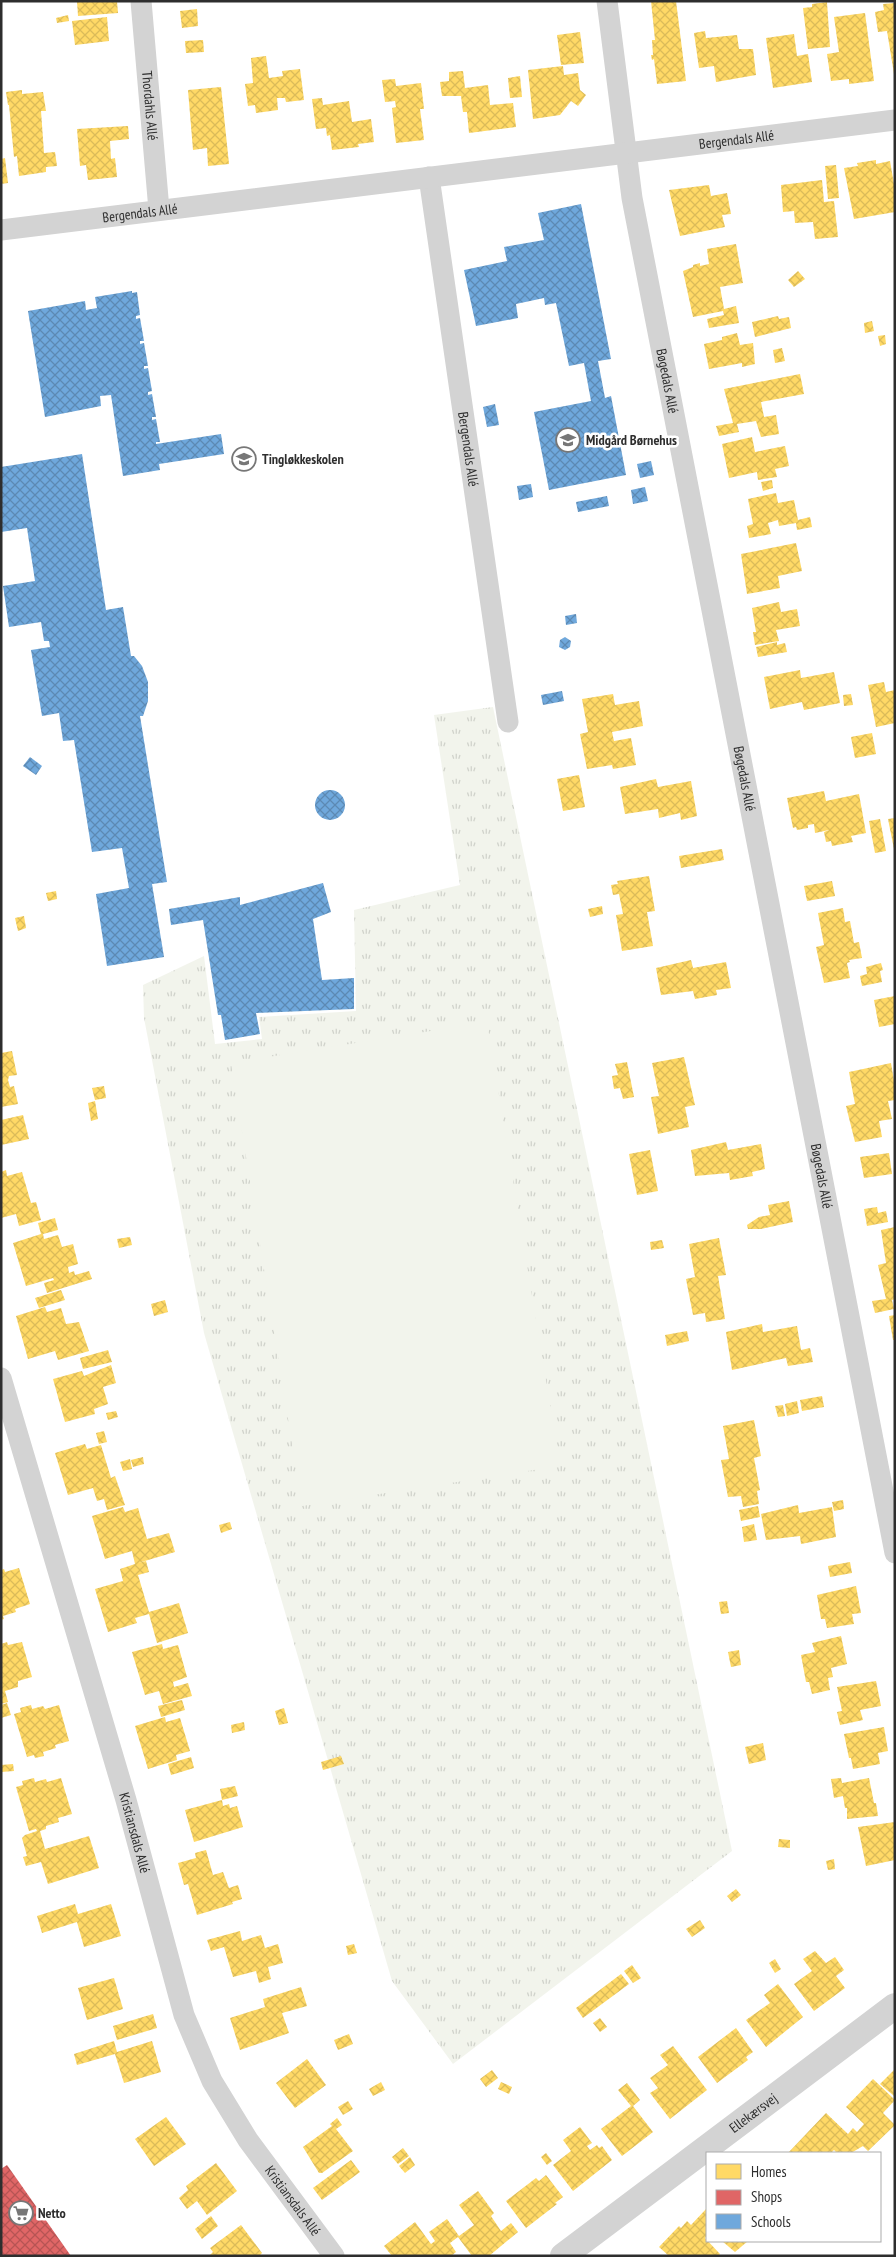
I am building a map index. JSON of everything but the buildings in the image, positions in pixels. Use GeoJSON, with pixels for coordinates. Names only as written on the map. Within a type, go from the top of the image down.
{"type":"FeatureCollection","features":[{"type":"Feature","properties":{"kind":"street","name":"Thordahls Allé"},"geometry":{"type":"LineString","coordinates":[[141,1],[159,210]]}},
{"type":"Feature","properties":{"kind":"street","name":"Bøgedals Allé"},"geometry":{"type":"LineString","coordinates":[[607,1],[625,153],[742,772],[895,1553]]}},
{"type":"Feature","properties":{"kind":"street","name":"Bergendals Allé"},"geometry":{"type":"LineString","coordinates":[[1,230],[895,120]]}},
{"type":"Feature","properties":{"kind":"street","name":"Bergendals Allé"},"geometry":{"type":"LineString","coordinates":[[429,177],[508,722]]}},
{"type":"Feature","properties":{"kind":"street","name":"Kristiansdals Allé"},"geometry":{"type":"LineString","coordinates":[[1,1378],[126,1800],[184,2015],[212,2080],[248,2140],[334,2256]]}},
{"type":"Feature","properties":{"kind":"street","name":"Ellekærsvej"},"geometry":{"type":"LineString","coordinates":[[563,2256],[895,2006]]}},
{"type":"Feature","properties":{"kind":"green space"},"geometry":{"type":"Polygon","coordinates":[[[493,707],[732,1851],[453,2064],[392,1981],[204,1333],[144,1018],[143,985],[204,956],[215,1044],[262,1039],[259,1017],[356,1011],[354,910],[460,885],[434,715],[493,707]]]}},
{"type":"Feature","properties":{"kind":"green space"},"geometry":{"type":"Polygon","coordinates":[[[487,1022],[560,1466],[302,1506],[231,1063],[487,1022]]]}},
{"type":"Feature","properties":{"kind":"place","name":"Midgård Børnehus"},"geometry":{"type":"Point","coordinates":[568,440]}},
{"type":"Feature","properties":{"kind":"place","name":"Tingløkkeskolen"},"geometry":{"type":"Point","coordinates":[244,459]}},
{"type":"Feature","properties":{"kind":"place","name":"Netto"},"geometry":{"type":"Point","coordinates":[21,2213]}}]}
